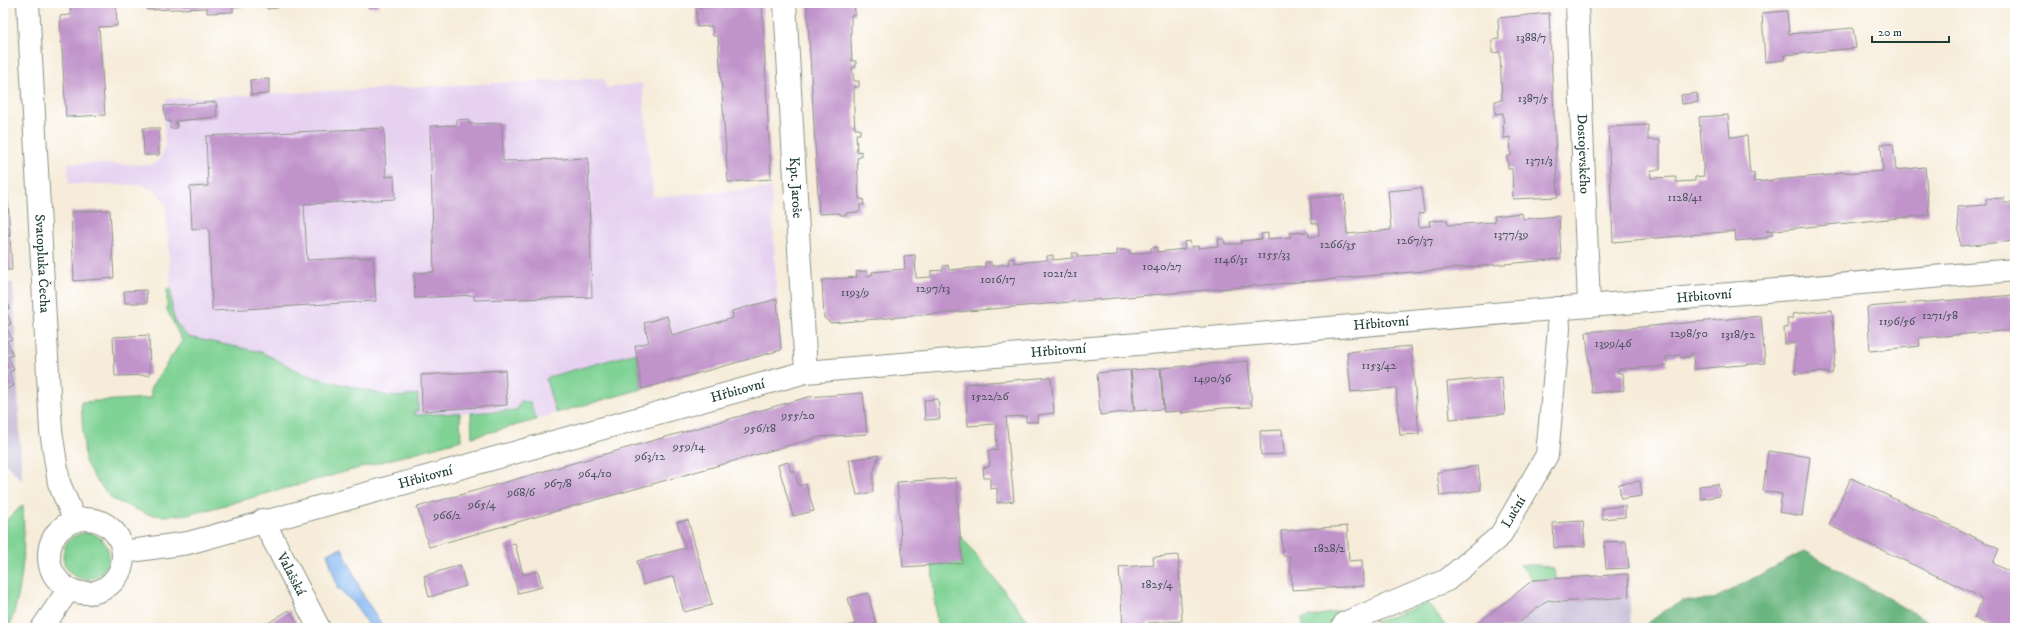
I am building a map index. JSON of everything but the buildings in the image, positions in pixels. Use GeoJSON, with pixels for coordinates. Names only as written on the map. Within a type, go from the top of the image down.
{"type":"FeatureCollection","features":[{"type":"Feature","properties":{"kind":"street","name":"Svatopluka Čecha"},"geometry":{"type":"LineString","coordinates":[[28,3],[51,431],[59,483],[75,521]]}},
{"type":"Feature","properties":{"kind":"street","name":"Kpt. Jaroše"},"geometry":{"type":"LineString","coordinates":[[785,3],[806,372]]}},
{"type":"Feature","properties":{"kind":"street","name":"Dostojevského"},"geometry":{"type":"LineString","coordinates":[[1577,3],[1589,305]]}},
{"type":"Feature","properties":{"kind":"street","name":"Hřbitovní"},"geometry":{"type":"LineString","coordinates":[[123,552],[188,543],[263,520],[806,372],[2015,270]]}},
{"type":"Feature","properties":{"kind":"street","name":"Luční"},"geometry":{"type":"LineString","coordinates":[[1342,628],[1345,623],[1447,580],[1500,536],[1547,455],[1559,329],[1558,308]]}},
{"type":"Feature","properties":{"kind":"street"},"geometry":{"type":"LineString","coordinates":[[89,519],[96,520],[109,527],[118,539],[123,552],[122,566],[119,573],[110,584],[97,592],[90,593],[69,589],[53,574],[49,560],[49,552],[57,533],[68,523],[89,519]]}},
{"type":"Feature","properties":{"kind":"street","name":"Valašská"},"geometry":{"type":"LineString","coordinates":[[263,520],[319,628]]}},
{"type":"Feature","properties":{"kind":"street"},"geometry":{"type":"LineString","coordinates":[[42,628],[69,589]]}},
{"type":"Feature","properties":{"kind":"shaded area"},"geometry":{"type":"Polygon","coordinates":[[[604,78],[606,88],[642,83],[653,197],[771,188],[777,299],[732,311],[733,318],[672,335],[667,316],[644,323],[649,342],[635,346],[636,353],[548,377],[546,380],[556,413],[536,420],[530,402],[517,410],[415,416],[412,411],[418,411],[418,394],[400,397],[388,396],[302,373],[261,352],[188,337],[176,323],[172,311],[166,204],[155,190],[142,185],[69,184],[68,163],[150,165],[158,162],[165,148],[163,104],[166,103],[166,99],[604,78]]]}},
{"type":"Feature","properties":{"kind":"shaded area"},"geometry":{"type":"Polygon","coordinates":[[[3,283],[13,283],[22,481],[3,461],[3,283]]]}},
{"type":"Feature","properties":{"kind":"shaded area"},"geometry":{"type":"Polygon","coordinates":[[[1628,574],[1631,628],[1472,628],[1533,580],[1628,574]]]}},
{"type":"Feature","properties":{"kind":"green space"},"geometry":{"type":"Polygon","coordinates":[[[171,288],[172,311],[176,323],[188,337],[261,352],[302,373],[388,396],[400,397],[418,394],[418,411],[413,411],[415,415],[460,413],[461,440],[192,514],[162,516],[147,514],[112,499],[95,479],[85,462],[81,402],[151,398],[151,387],[182,341],[167,310],[167,289],[171,288]]]}},
{"type":"Feature","properties":{"kind":"green space"},"geometry":{"type":"Polygon","coordinates":[[[636,353],[642,389],[556,413],[546,380],[548,377],[636,353]]]}},
{"type":"Feature","properties":{"kind":"green space"},"geometry":{"type":"Polygon","coordinates":[[[521,401],[530,402],[536,420],[472,437],[471,413],[517,410],[521,401]]]}},
{"type":"Feature","properties":{"kind":"green space"},"geometry":{"type":"Polygon","coordinates":[[[23,505],[24,536],[21,581],[15,610],[10,625],[8,628],[3,628],[3,523],[23,505]]]}},
{"type":"Feature","properties":{"kind":"green space"},"geometry":{"type":"Polygon","coordinates":[[[81,533],[91,533],[103,539],[108,547],[108,565],[103,573],[95,578],[81,579],[73,576],[66,569],[63,561],[63,551],[66,543],[73,536],[81,533]]]}},
{"type":"Feature","properties":{"kind":"green space"},"geometry":{"type":"Polygon","coordinates":[[[960,535],[1034,628],[937,628],[932,565],[962,562],[960,535]]]}},
{"type":"Feature","properties":{"kind":"green space"},"geometry":{"type":"Polygon","coordinates":[[[1805,551],[1940,628],[1641,628],[1663,612],[1682,601],[1712,600],[1805,551]]]}},
{"type":"Feature","properties":{"kind":"green space"},"geometry":{"type":"Polygon","coordinates":[[[1520,565],[1537,565],[1553,568],[1557,579],[1533,580],[1520,565]]]}},
{"type":"Feature","properties":{"kind":"green space"},"geometry":{"type":"Polygon","coordinates":[[[1428,603],[1447,628],[1364,628],[1370,624],[1428,603]]]}},
{"type":"Feature","properties":{"kind":"green space"},"geometry":{"type":"Polygon","coordinates":[[[1349,609],[1331,628],[1302,628],[1302,619],[1349,609]]]}},
{"type":"Feature","properties":{"kind":"water"},"geometry":{"type":"Polygon","coordinates":[[[342,548],[364,597],[384,628],[370,628],[354,603],[338,589],[327,553],[342,548]]]}}]}
